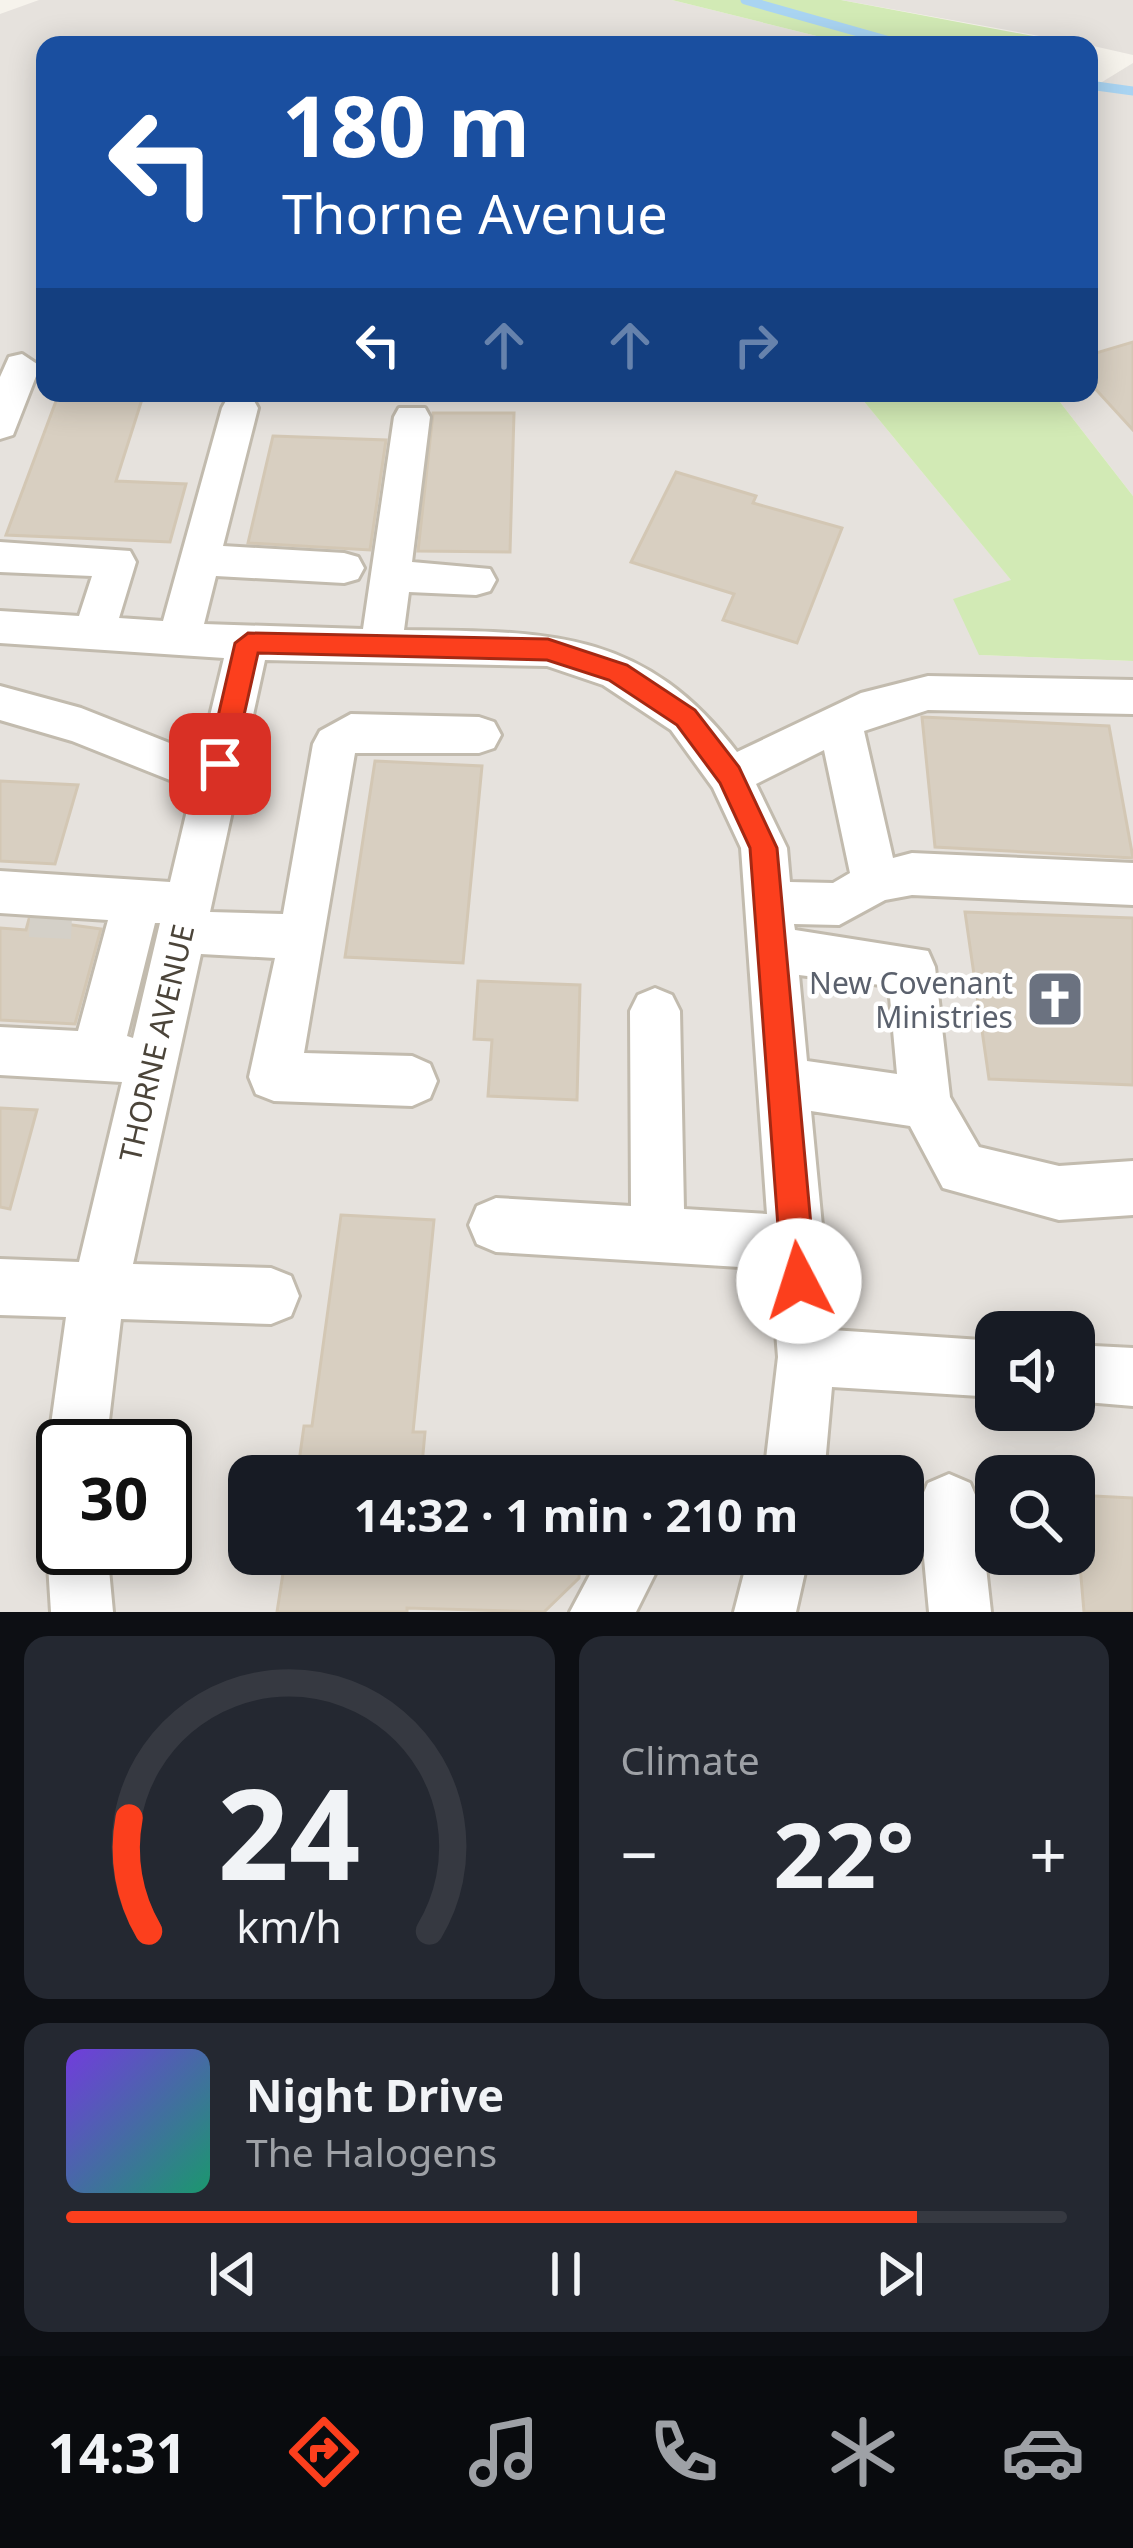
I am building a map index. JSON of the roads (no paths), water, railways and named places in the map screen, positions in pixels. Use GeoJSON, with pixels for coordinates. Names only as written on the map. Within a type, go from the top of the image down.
{"type":"FeatureCollection","features":[{"type":"Feature","properties":{"kind":"street"},"geometry":{"type":"LineString","coordinates":[[2,413],[22,366]]}},
{"type":"Feature","properties":{"kind":"street"},"geometry":{"type":"LineString","coordinates":[[179,639],[239,408]]}},
{"type":"Feature","properties":{"kind":"street"},"geometry":{"type":"LineString","coordinates":[[381,646],[412,417]]}},
{"type":"Feature","properties":{"kind":"street"},"geometry":{"type":"LineString","coordinates":[[0,557],[116,562],[94,633]]}},
{"type":"Feature","properties":{"kind":"street"},"geometry":{"type":"LineString","coordinates":[[200,560],[344,568]]}},
{"type":"Feature","properties":{"kind":"street"},"geometry":{"type":"LineString","coordinates":[[390,576],[476,580]]}},
{"type":"Feature","properties":{"kind":"street"},"geometry":{"type":"LineString","coordinates":[[0,627],[248,643],[548,650],[618,673],[686,718],[730,776],[764,848],[806,1357],[796,1455]]}},
{"type":"Feature","properties":{"kind":"street","name":"THORNE AVENUE"},"geometry":{"type":"LineString","coordinates":[[79,1419],[86,1351],[248,643]]}},
{"type":"Feature","properties":{"kind":"street"},"geometry":{"type":"LineString","coordinates":[[730,776],[876,705],[928,693],[1133,698]]}},
{"type":"Feature","properties":{"kind":"street"},"geometry":{"type":"LineString","coordinates":[[0,703],[81,726],[170,762],[220,764]]}},
{"type":"Feature","properties":{"kind":"street"},"geometry":{"type":"LineString","coordinates":[[840,722],[874,883]]}},
{"type":"Feature","properties":{"kind":"street"},"geometry":{"type":"LineString","coordinates":[[412,1081],[274,1077],[335,744],[351,732],[479,735]]}},
{"type":"Feature","properties":{"kind":"street"},"geometry":{"type":"LineString","coordinates":[[770,926],[839,904],[874,883],[912,874],[1133,884]]}},
{"type":"Feature","properties":{"kind":"street"},"geometry":{"type":"LineString","coordinates":[[26,904],[127,900],[185,918],[303,937]]}},
{"type":"Feature","properties":{"kind":"street"},"geometry":{"type":"LineString","coordinates":[[26,904],[85,918],[127,900]]}},
{"type":"Feature","properties":{"kind":"street"},"geometry":{"type":"LineString","coordinates":[[97,1056],[127,900]]}},
{"type":"Feature","properties":{"kind":"street"},"geometry":{"type":"LineString","coordinates":[[770,926],[911,967],[925,1102],[962,1169],[1059,1193],[1133,1188]]}},
{"type":"Feature","properties":{"kind":"street"},"geometry":{"type":"LineString","coordinates":[[655,1011],[658,1235]]}},
{"type":"Feature","properties":{"kind":"street"},"geometry":{"type":"LineString","coordinates":[[0,1051],[152,1060]]}},
{"type":"Feature","properties":{"kind":"street"},"geometry":{"type":"LineString","coordinates":[[782,1082],[925,1102]]}},
{"type":"Feature","properties":{"kind":"street"},"geometry":{"type":"LineString","coordinates":[[496,1225],[796,1243]]}},
{"type":"Feature","properties":{"kind":"street"},"geometry":{"type":"LineString","coordinates":[[0,1287],[271,1296]]}},
{"type":"Feature","properties":{"kind":"street"},"geometry":{"type":"LineString","coordinates":[[806,1357],[975,1368]]}},
{"type":"Feature","properties":{"kind":"street"},"geometry":{"type":"LineString","coordinates":[[1095,1374],[1133,1377]]}},
{"type":"Feature","properties":{"kind":"street"},"geometry":{"type":"LineString","coordinates":[[950,1504],[960,1612]]}},
{"type":"Feature","properties":{"kind":"street"},"geometry":{"type":"LineString","coordinates":[[79,1575],[82,1612]]}},
{"type":"Feature","properties":{"kind":"street"},"geometry":{"type":"LineString","coordinates":[[601,1612],[623,1575]]}},
{"type":"Feature","properties":{"kind":"street"},"geometry":{"type":"LineString","coordinates":[[766,1612],[774,1575]]}},
{"type":"Feature","properties":{"kind":"waterway"},"geometry":{"type":"LineString","coordinates":[[745,0],[872,36]]}},
{"type":"Feature","properties":{"kind":"waterway"},"geometry":{"type":"LineString","coordinates":[[1098,86],[1133,91]]}},
{"type":"Feature","properties":{"kind":"tunnel"},"geometry":{"type":"LineString","coordinates":[[30,916],[72,918]]}},
{"type":"Feature","properties":{"kind":"place","name":"New Covenant Ministries"},"geometry":{"type":"Point","coordinates":[1055,999]}}]}
